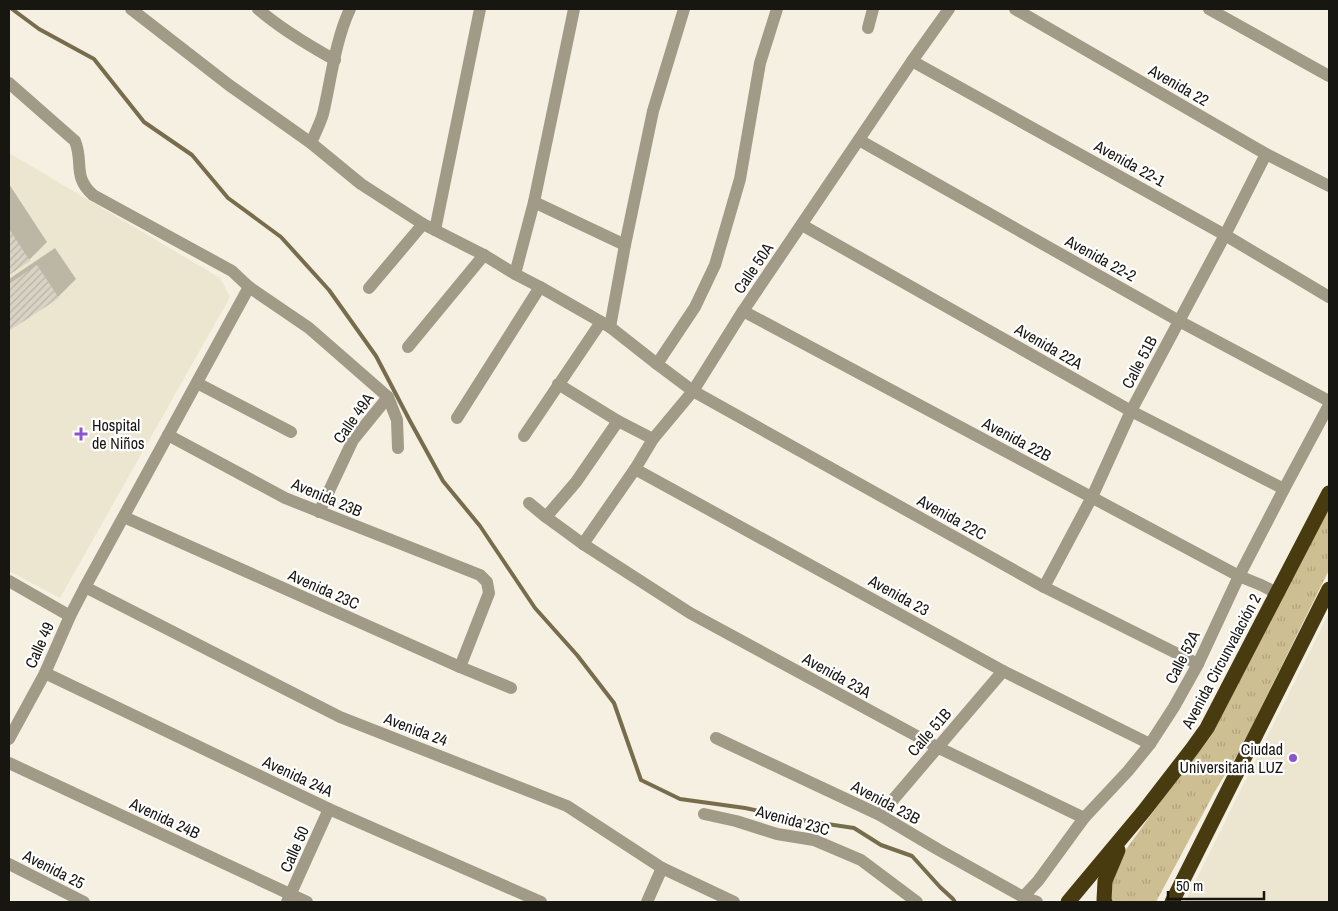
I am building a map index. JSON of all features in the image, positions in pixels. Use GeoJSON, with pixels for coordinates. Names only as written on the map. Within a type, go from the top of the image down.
{"type":"FeatureCollection","features":[{"type":"Feature","properties":{"kind":"highway","name":"Avenida Circunvalación 2"},"geometry":{"type":"LineString","coordinates":[[1068,902],[1123,837],[1192,750],[1207,728],[1329,493]]}},
{"type":"Feature","properties":{"kind":"highway"},"geometry":{"type":"LineString","coordinates":[[1173,901],[1329,589]]}},
{"type":"Feature","properties":{"kind":"highway"},"geometry":{"type":"LineString","coordinates":[[1105,902],[1105,881],[1123,837]]}},
{"type":"Feature","properties":{"kind":"street","name":"Avenida 22C"},"geometry":{"type":"LineString","coordinates":[[131,9],[229,85],[311,143],[361,184],[423,224],[484,255],[606,325],[693,390],[1044,588],[1198,664]]}},
{"type":"Feature","properties":{"kind":"street"},"geometry":{"type":"LineString","coordinates":[[258,9],[271,21],[335,60]]}},
{"type":"Feature","properties":{"kind":"street"},"geometry":{"type":"LineString","coordinates":[[311,143],[322,116],[346,17],[350,9]]}},
{"type":"Feature","properties":{"kind":"street"},"geometry":{"type":"LineString","coordinates":[[435,230],[480,9]]}},
{"type":"Feature","properties":{"kind":"street"},"geometry":{"type":"LineString","coordinates":[[515,274],[534,202],[574,9]]}},
{"type":"Feature","properties":{"kind":"street"},"geometry":{"type":"LineString","coordinates":[[524,436],[558,384],[606,325],[653,111],[684,9]]}},
{"type":"Feature","properties":{"kind":"street"},"geometry":{"type":"LineString","coordinates":[[657,364],[695,307],[715,265],[740,179],[760,64],[777,9]]}},
{"type":"Feature","properties":{"kind":"street"},"geometry":{"type":"LineString","coordinates":[[868,28],[874,9]]}},
{"type":"Feature","properties":{"kind":"street","name":"Calle 50A"},"geometry":{"type":"LineString","coordinates":[[583,544],[635,469],[653,439],[693,390],[743,311],[912,60],[949,9]]}},
{"type":"Feature","properties":{"kind":"street","name":"Avenida 22"},"geometry":{"type":"LineString","coordinates":[[1015,9],[1266,154],[1329,186]]}},
{"type":"Feature","properties":{"kind":"street"},"geometry":{"type":"LineString","coordinates":[[1209,9],[1329,76]]}},
{"type":"Feature","properties":{"kind":"street","name":"Avenida 22-1"},"geometry":{"type":"LineString","coordinates":[[912,60],[1225,235],[1329,297]]}},
{"type":"Feature","properties":{"kind":"street"},"geometry":{"type":"LineString","coordinates":[[9,83],[75,141],[79,150],[80,177],[88,190],[232,271],[250,287],[309,328],[388,397],[397,420],[398,448]]}},
{"type":"Feature","properties":{"kind":"street","name":"Avenida 22-2"},"geometry":{"type":"LineString","coordinates":[[859,140],[1179,321],[1329,403]]}},
{"type":"Feature","properties":{"kind":"street","name":"Calle 51B"},"geometry":{"type":"LineString","coordinates":[[1044,588],[1092,497],[1131,411],[1266,154]]}},
{"type":"Feature","properties":{"kind":"street"},"geometry":{"type":"LineString","coordinates":[[534,202],[625,245]]}},
{"type":"Feature","properties":{"kind":"street"},"geometry":{"type":"LineString","coordinates":[[369,288],[423,224]]}},
{"type":"Feature","properties":{"kind":"street","name":"Avenida 22A"},"geometry":{"type":"LineString","coordinates":[[802,225],[1131,411],[1284,488]]}},
{"type":"Feature","properties":{"kind":"street"},"geometry":{"type":"LineString","coordinates":[[408,347],[484,255]]}},
{"type":"Feature","properties":{"kind":"street","name":"Calle 49"},"geometry":{"type":"LineString","coordinates":[[9,739],[45,673],[85,587],[250,287]]}},
{"type":"Feature","properties":{"kind":"street"},"geometry":{"type":"LineString","coordinates":[[457,418],[540,287]]}},
{"type":"Feature","properties":{"kind":"street","name":"Avenida 22B"},"geometry":{"type":"LineString","coordinates":[[743,311],[1239,576],[1277,593]]}},
{"type":"Feature","properties":{"kind":"street"},"geometry":{"type":"LineString","coordinates":[[197,383],[291,432]]}},
{"type":"Feature","properties":{"kind":"street"},"geometry":{"type":"LineString","coordinates":[[558,384],[618,421],[653,439]]}},
{"type":"Feature","properties":{"kind":"street","name":"Calle 49A"},"geometry":{"type":"LineString","coordinates":[[319,512],[353,440],[388,397]]}},
{"type":"Feature","properties":{"kind":"street","name":"Calle 52A"},"geometry":{"type":"LineString","coordinates":[[1023,897],[1038,881],[1084,818],[1128,771],[1150,744],[1174,707],[1198,664],[1239,576],[1329,403]]}},
{"type":"Feature","properties":{"kind":"street"},"geometry":{"type":"LineString","coordinates":[[546,517],[576,482],[618,421]]}},
{"type":"Feature","properties":{"kind":"street","name":"Avenida 23B"},"geometry":{"type":"LineString","coordinates":[[168,434],[285,498],[480,575],[487,582],[489,593],[460,668]]}},
{"type":"Feature","properties":{"kind":"street","name":"Avenida 23"},"geometry":{"type":"LineString","coordinates":[[635,469],[1004,671],[1150,744]]}},
{"type":"Feature","properties":{"kind":"street","name":"Avenida 23A"},"geometry":{"type":"LineString","coordinates":[[529,503],[583,544],[690,613],[937,748],[1084,818]]}},
{"type":"Feature","properties":{"kind":"street","name":"Avenida 23C"},"geometry":{"type":"LineString","coordinates":[[124,517],[460,668],[512,688]]}},
{"type":"Feature","properties":{"kind":"street"},"geometry":{"type":"LineString","coordinates":[[9,581],[70,616]]}},
{"type":"Feature","properties":{"kind":"street","name":"Avenida 24"},"geometry":{"type":"LineString","coordinates":[[85,587],[340,717],[567,806],[662,868],[734,902]]}},
{"type":"Feature","properties":{"kind":"street","name":"Calle 51B"},"geometry":{"type":"LineString","coordinates":[[880,815],[1004,671]]}},
{"type":"Feature","properties":{"kind":"street","name":"Avenida 24A"},"geometry":{"type":"LineString","coordinates":[[45,673],[329,809],[541,902]]}},
{"type":"Feature","properties":{"kind":"street","name":"Avenida 23B"},"geometry":{"type":"LineString","coordinates":[[716,738],[880,815],[1023,897],[1037,902]]}},
{"type":"Feature","properties":{"kind":"street","name":"Avenida 24B"},"geometry":{"type":"LineString","coordinates":[[9,764],[289,899],[307,902]]}},
{"type":"Feature","properties":{"kind":"street","name":"Calle 50"},"geometry":{"type":"LineString","coordinates":[[289,899],[329,809]]}},
{"type":"Feature","properties":{"kind":"street","name":"Avenida 23C"},"geometry":{"type":"LineString","coordinates":[[704,814],[736,821],[777,834],[814,840],[861,860],[917,902]]}},
{"type":"Feature","properties":{"kind":"street","name":"Avenida 25"},"geometry":{"type":"LineString","coordinates":[[9,864],[84,902]]}},
{"type":"Feature","properties":{"kind":"street"},"geometry":{"type":"LineString","coordinates":[[647,902],[662,868]]}},
{"type":"Feature","properties":{"kind":"shaded area","name":"Hospital de Niños"},"geometry":{"type":"Polygon","coordinates":[[[9,153],[220,278],[230,297],[60,598],[9,571],[9,153]]]}},
{"type":"Feature","properties":{"kind":"shaded area","name":"Ciudad Universitaria LUZ"},"geometry":{"type":"Polygon","coordinates":[[[1329,613],[1329,902],[1185,902],[1329,613]]]}},
{"type":"Feature","properties":{"kind":"green space"},"geometry":{"type":"Polygon","coordinates":[[[1329,505],[1329,570],[1241,748],[1214,793],[1156,902],[1113,902],[1111,900],[1110,882],[1127,848],[1211,732],[1329,505]]]}},
{"type":"Feature","properties":{"kind":"building"},"geometry":{"type":"Polygon","coordinates":[[[9,229],[30,261],[9,275],[9,229]]]}},
{"type":"Feature","properties":{"kind":"building"},"geometry":{"type":"Polygon","coordinates":[[[37,265],[59,298],[9,331],[9,284],[37,265]]]}},
{"type":"Feature","properties":{"kind":"waterway"},"geometry":{"type":"LineString","coordinates":[[12,9],[39,29],[94,59],[144,122],[192,155],[228,198],[281,237],[329,290],[376,356],[443,481],[480,526],[535,608],[577,655],[614,703],[641,780],[680,799],[745,808],[807,821],[854,828],[881,845],[912,856],[955,902]]}},
{"type":"Feature","properties":{"kind":"place","name":"Hospital de Niños"},"geometry":{"type":"Point","coordinates":[81,434]}},
{"type":"Feature","properties":{"kind":"place","name":"Ciudad Universitaria LUZ"},"geometry":{"type":"Point","coordinates":[1293,758]}}]}
